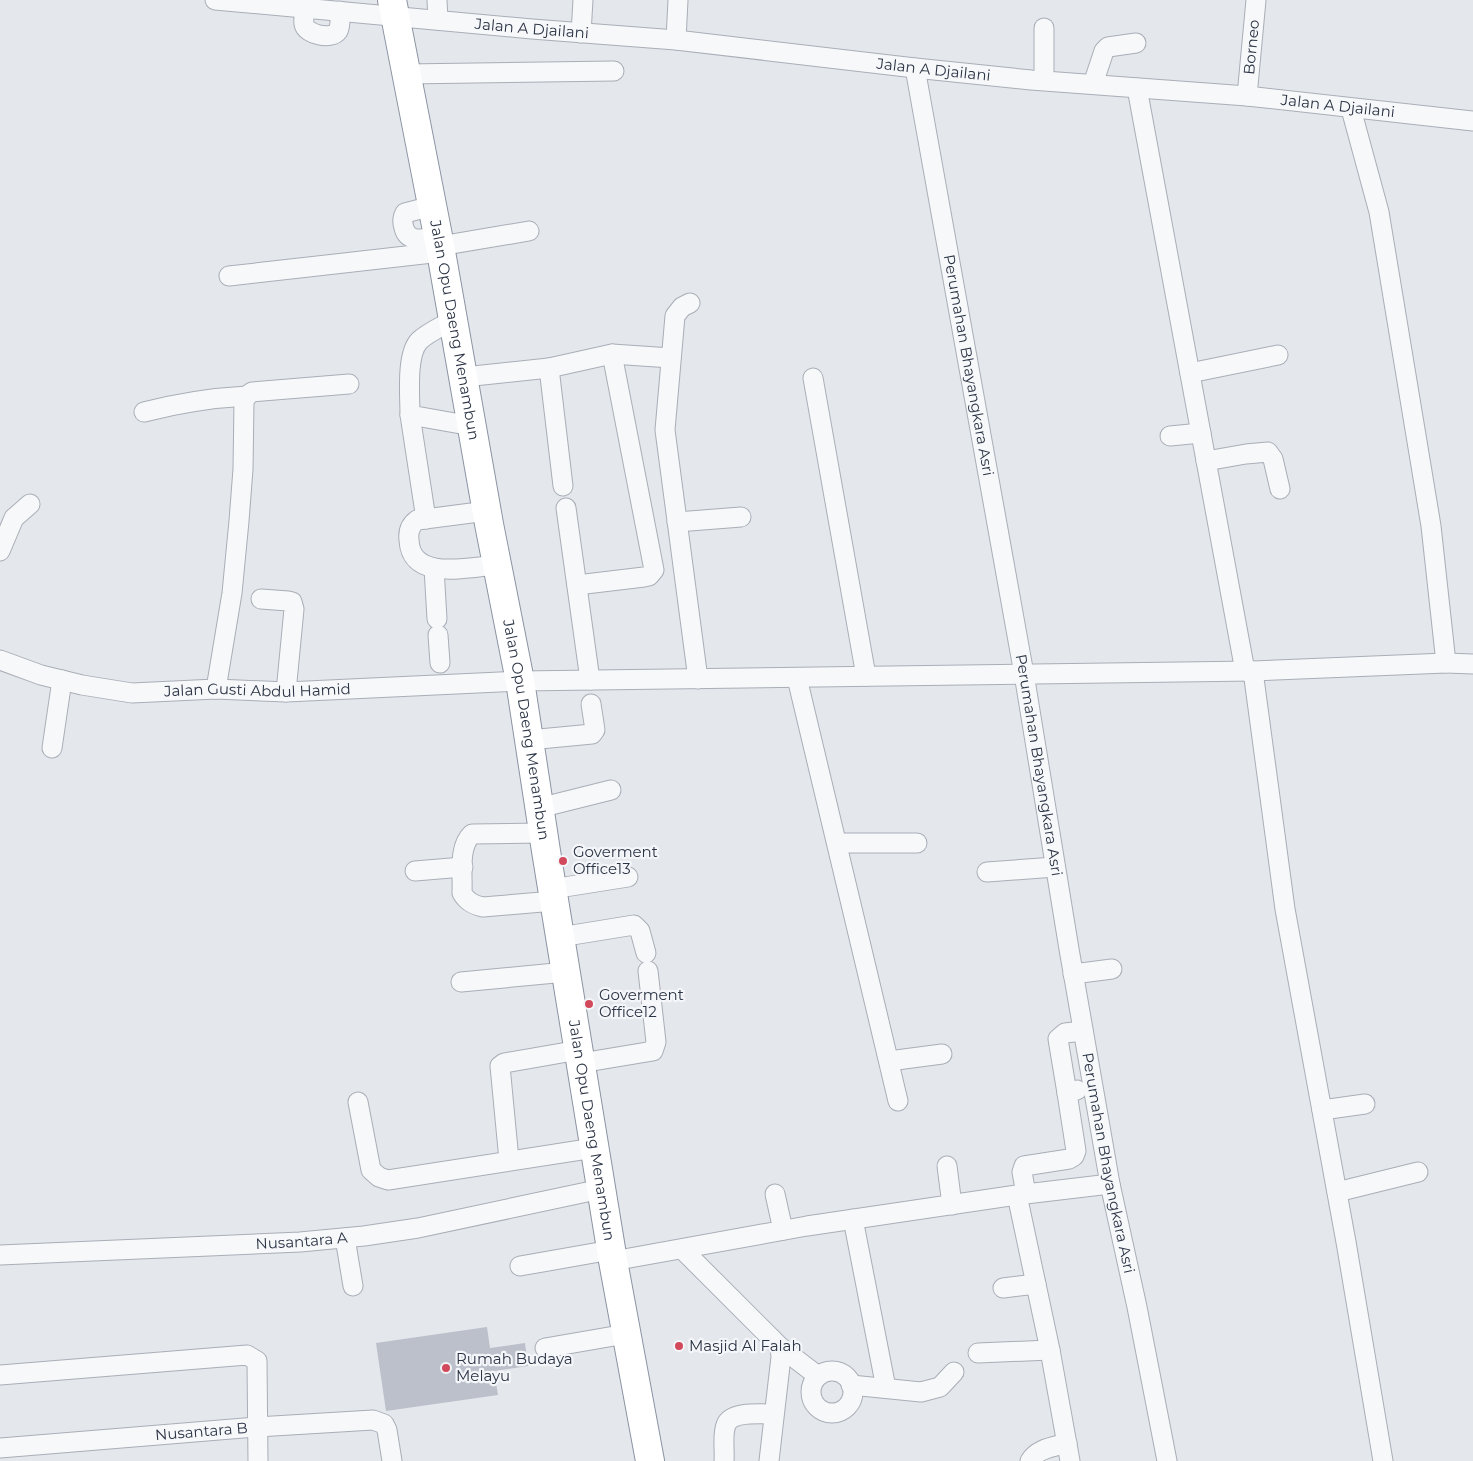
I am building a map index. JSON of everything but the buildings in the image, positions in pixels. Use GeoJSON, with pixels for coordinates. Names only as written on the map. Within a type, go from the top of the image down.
{"type":"FeatureCollection","features":[{"type":"Feature","properties":{"kind":"highway","name":"Jalan Opu Daeng Menambun"},"geometry":{"type":"LineString","coordinates":[[393,8],[440,245],[487,511],[520,681],[594,1148],[650,1461]]}},
{"type":"Feature","properties":{"kind":"street","name":"Jalan A Djailani"},"geometry":{"type":"LineString","coordinates":[[215,0],[340,11],[393,8],[438,20],[676,40],[915,68],[1247,96],[1473,121]]}},
{"type":"Feature","properties":{"kind":"street"},"geometry":{"type":"LineString","coordinates":[[437,0],[438,20]]}},
{"type":"Feature","properties":{"kind":"street"},"geometry":{"type":"LineString","coordinates":[[582,33],[583,0]]}},
{"type":"Feature","properties":{"kind":"street"},"geometry":{"type":"LineString","coordinates":[[676,40],[678,0]]}},
{"type":"Feature","properties":{"kind":"street","name":"Borneo"},"geometry":{"type":"LineString","coordinates":[[1247,96],[1256,0]]}},
{"type":"Feature","properties":{"kind":"street"},"geometry":{"type":"LineString","coordinates":[[305,8],[304,25],[314,33],[324,35],[333,35],[338,31],[340,11]]}},
{"type":"Feature","properties":{"kind":"street"},"geometry":{"type":"LineString","coordinates":[[1044,28],[1044,80]]}},
{"type":"Feature","properties":{"kind":"street"},"geometry":{"type":"LineString","coordinates":[[1093,84],[1104,51],[1108,47],[1136,43]]}},
{"type":"Feature","properties":{"kind":"street","name":"Perumahan Bhayangkara Asri"},"geometry":{"type":"LineString","coordinates":[[915,68],[1024,674],[1073,974],[1110,1184],[1137,1307],[1167,1461]]}},
{"type":"Feature","properties":{"kind":"street"},"geometry":{"type":"LineString","coordinates":[[406,74],[614,71]]}},
{"type":"Feature","properties":{"kind":"street"},"geometry":{"type":"LineString","coordinates":[[1138,88],[1206,461],[1249,671],[1285,909],[1337,1192],[1383,1461]]}},
{"type":"Feature","properties":{"kind":"street"},"geometry":{"type":"LineString","coordinates":[[1351,108],[1379,212],[1431,526],[1446,663]]}},
{"type":"Feature","properties":{"kind":"street"},"geometry":{"type":"LineString","coordinates":[[229,276],[529,231]]}},
{"type":"Feature","properties":{"kind":"street"},"geometry":{"type":"LineString","coordinates":[[690,303],[682,307],[675,316],[665,430],[698,679]]}},
{"type":"Feature","properties":{"kind":"street"},"geometry":{"type":"LineString","coordinates":[[426,519],[410,415],[412,359],[415,348],[420,340],[453,320]]}},
{"type":"Feature","properties":{"kind":"street"},"geometry":{"type":"LineString","coordinates":[[464,378],[549,368],[612,354],[670,358]]}},
{"type":"Feature","properties":{"kind":"street"},"geometry":{"type":"LineString","coordinates":[[576,585],[644,577],[649,576],[654,570],[612,354]]}},
{"type":"Feature","properties":{"kind":"street"},"geometry":{"type":"LineString","coordinates":[[1190,373],[1278,355]]}},
{"type":"Feature","properties":{"kind":"street"},"geometry":{"type":"LineString","coordinates":[[549,368],[563,486]]}},
{"type":"Feature","properties":{"kind":"street"},"geometry":{"type":"LineString","coordinates":[[813,378],[866,676]]}},
{"type":"Feature","properties":{"kind":"street"},"geometry":{"type":"LineString","coordinates":[[216,689],[232,593],[243,469],[243,407],[247,396],[252,392],[348,384]]}},
{"type":"Feature","properties":{"kind":"street"},"geometry":{"type":"LineString","coordinates":[[144,412],[206,399],[247,396]]}},
{"type":"Feature","properties":{"kind":"street"},"geometry":{"type":"LineString","coordinates":[[410,415],[472,426]]}},
{"type":"Feature","properties":{"kind":"street"},"geometry":{"type":"LineString","coordinates":[[1170,436],[1201,433]]}},
{"type":"Feature","properties":{"kind":"street"},"geometry":{"type":"LineString","coordinates":[[1206,461],[1268,452],[1274,458],[1280,489]]}},
{"type":"Feature","properties":{"kind":"street"},"geometry":{"type":"LineString","coordinates":[[0,551],[14,518],[30,504]]}},
{"type":"Feature","properties":{"kind":"street"},"geometry":{"type":"LineString","coordinates":[[566,508],[590,680]]}},
{"type":"Feature","properties":{"kind":"street"},"geometry":{"type":"LineString","coordinates":[[487,511],[417,520],[412,524],[408,535],[409,545],[413,556],[420,563],[434,568],[497,565]]}},
{"type":"Feature","properties":{"kind":"street"},"geometry":{"type":"LineString","coordinates":[[677,522],[741,517]]}},
{"type":"Feature","properties":{"kind":"street"},"geometry":{"type":"LineString","coordinates":[[434,568],[440,663]]}},
{"type":"Feature","properties":{"kind":"street"},"geometry":{"type":"LineString","coordinates":[[261,599],[292,602],[294,609],[286,692]]}},
{"type":"Feature","properties":{"kind":"street","name":"Jalan Gusti Abdul Hamid"},"geometry":{"type":"LineString","coordinates":[[0,660],[82,685],[132,693],[216,689],[286,692],[520,681],[1249,671],[1446,663],[1473,664]]}},
{"type":"Feature","properties":{"kind":"street"},"geometry":{"type":"LineString","coordinates":[[797,678],[898,1100]]}},
{"type":"Feature","properties":{"kind":"street"},"geometry":{"type":"LineString","coordinates":[[52,748],[62,680]]}},
{"type":"Feature","properties":{"kind":"street"},"geometry":{"type":"LineString","coordinates":[[529,740],[592,734],[596,730],[591,704]]}},
{"type":"Feature","properties":{"kind":"street"},"geometry":{"type":"LineString","coordinates":[[611,790],[541,821],[472,834],[466,839],[463,848],[462,893],[475,906],[483,906],[553,895],[628,877]]}},
{"type":"Feature","properties":{"kind":"street"},"geometry":{"type":"LineString","coordinates":[[837,843],[917,843]]}},
{"type":"Feature","properties":{"kind":"street"},"geometry":{"type":"LineString","coordinates":[[987,872],[1055,866]]}},
{"type":"Feature","properties":{"kind":"street"},"geometry":{"type":"LineString","coordinates":[[415,871],[463,867]]}},
{"type":"Feature","properties":{"kind":"street"},"geometry":{"type":"LineString","coordinates":[[509,1160],[500,1066],[504,1063],[653,1051],[656,1042],[647,962],[640,931],[634,925],[560,938]]}},
{"type":"Feature","properties":{"kind":"street"},"geometry":{"type":"LineString","coordinates":[[1073,974],[1112,969]]}},
{"type":"Feature","properties":{"kind":"street"},"geometry":{"type":"LineString","coordinates":[[461,982],[566,972]]}},
{"type":"Feature","properties":{"kind":"street"},"geometry":{"type":"LineString","coordinates":[[1030,1461],[1034,1454],[1043,1450],[1069,1452],[1036,1284],[1022,1195],[1022,1172],[1024,1166],[1074,1156],[1076,1151],[1058,1039],[1060,1035],[1065,1033],[1083,1031]]}},
{"type":"Feature","properties":{"kind":"street"},"geometry":{"type":"LineString","coordinates":[[889,1061],[942,1054]]}},
{"type":"Feature","properties":{"kind":"street"},"geometry":{"type":"LineString","coordinates":[[1067,1092],[1093,1087]]}},
{"type":"Feature","properties":{"kind":"street"},"geometry":{"type":"LineString","coordinates":[[358,1102],[371,1170],[379,1177],[388,1180],[594,1148]]}},
{"type":"Feature","properties":{"kind":"street"},"geometry":{"type":"LineString","coordinates":[[1322,1110],[1366,1104]]}},
{"type":"Feature","properties":{"kind":"street"},"geometry":{"type":"LineString","coordinates":[[947,1166],[952,1205]]}},
{"type":"Feature","properties":{"kind":"street"},"geometry":{"type":"LineString","coordinates":[[1337,1192],[1418,1172]]}},
{"type":"Feature","properties":{"kind":"street"},"geometry":{"type":"LineString","coordinates":[[520,1266],[682,1248],[853,1219],[1110,1184]]}},
{"type":"Feature","properties":{"kind":"street","name":"Nusantara A"},"geometry":{"type":"LineString","coordinates":[[0,1255],[300,1242],[345,1238],[418,1228],[601,1190]]}},
{"type":"Feature","properties":{"kind":"street"},"geometry":{"type":"LineString","coordinates":[[775,1194],[782,1230]]}},
{"type":"Feature","properties":{"kind":"street"},"geometry":{"type":"LineString","coordinates":[[853,1219],[886,1388]]}},
{"type":"Feature","properties":{"kind":"street"},"geometry":{"type":"LineString","coordinates":[[345,1238],[353,1286]]}},
{"type":"Feature","properties":{"kind":"street"},"geometry":{"type":"LineString","coordinates":[[682,1248],[780,1347],[818,1376]]}},
{"type":"Feature","properties":{"kind":"street"},"geometry":{"type":"LineString","coordinates":[[1003,1288],[1036,1284]]}},
{"type":"Feature","properties":{"kind":"street"},"geometry":{"type":"LineString","coordinates":[[545,1348],[626,1334]]}},
{"type":"Feature","properties":{"kind":"street"},"geometry":{"type":"LineString","coordinates":[[769,1461],[781,1357],[780,1347]]}},
{"type":"Feature","properties":{"kind":"street"},"geometry":{"type":"LineString","coordinates":[[978,1353],[1050,1350]]}},
{"type":"Feature","properties":{"kind":"street","name":"Nusantara B"},"geometry":{"type":"LineString","coordinates":[[0,1375],[247,1355],[257,1361],[257,1427],[0,1448]]}},
{"type":"Feature","properties":{"kind":"street"},"geometry":{"type":"LineString","coordinates":[[830,1371],[842,1373],[850,1382],[853,1394],[848,1404],[839,1412],[827,1412],[816,1406],[811,1396],[812,1384],[818,1376],[830,1371]]}},
{"type":"Feature","properties":{"kind":"street"},"geometry":{"type":"LineString","coordinates":[[851,1386],[921,1392],[940,1387],[954,1372]]}},
{"type":"Feature","properties":{"kind":"street"},"geometry":{"type":"LineString","coordinates":[[724,1461],[726,1425],[730,1420],[736,1415],[774,1414]]}},
{"type":"Feature","properties":{"kind":"street"},"geometry":{"type":"LineString","coordinates":[[258,1461],[257,1427],[373,1420],[384,1424],[387,1430],[392,1461]]}},
{"type":"Feature","properties":{"kind":"place","name":"Goverment Office13"},"geometry":{"type":"Point","coordinates":[563,861]}},
{"type":"Feature","properties":{"kind":"place","name":"Goverment Office12"},"geometry":{"type":"Point","coordinates":[589,1004]}},
{"type":"Feature","properties":{"kind":"place","name":"Masjid Al Falah"},"geometry":{"type":"Point","coordinates":[679,1346]}},
{"type":"Feature","properties":{"kind":"place","name":"Rumah Budaya Melayu"},"geometry":{"type":"Point","coordinates":[446,1368]}}]}
